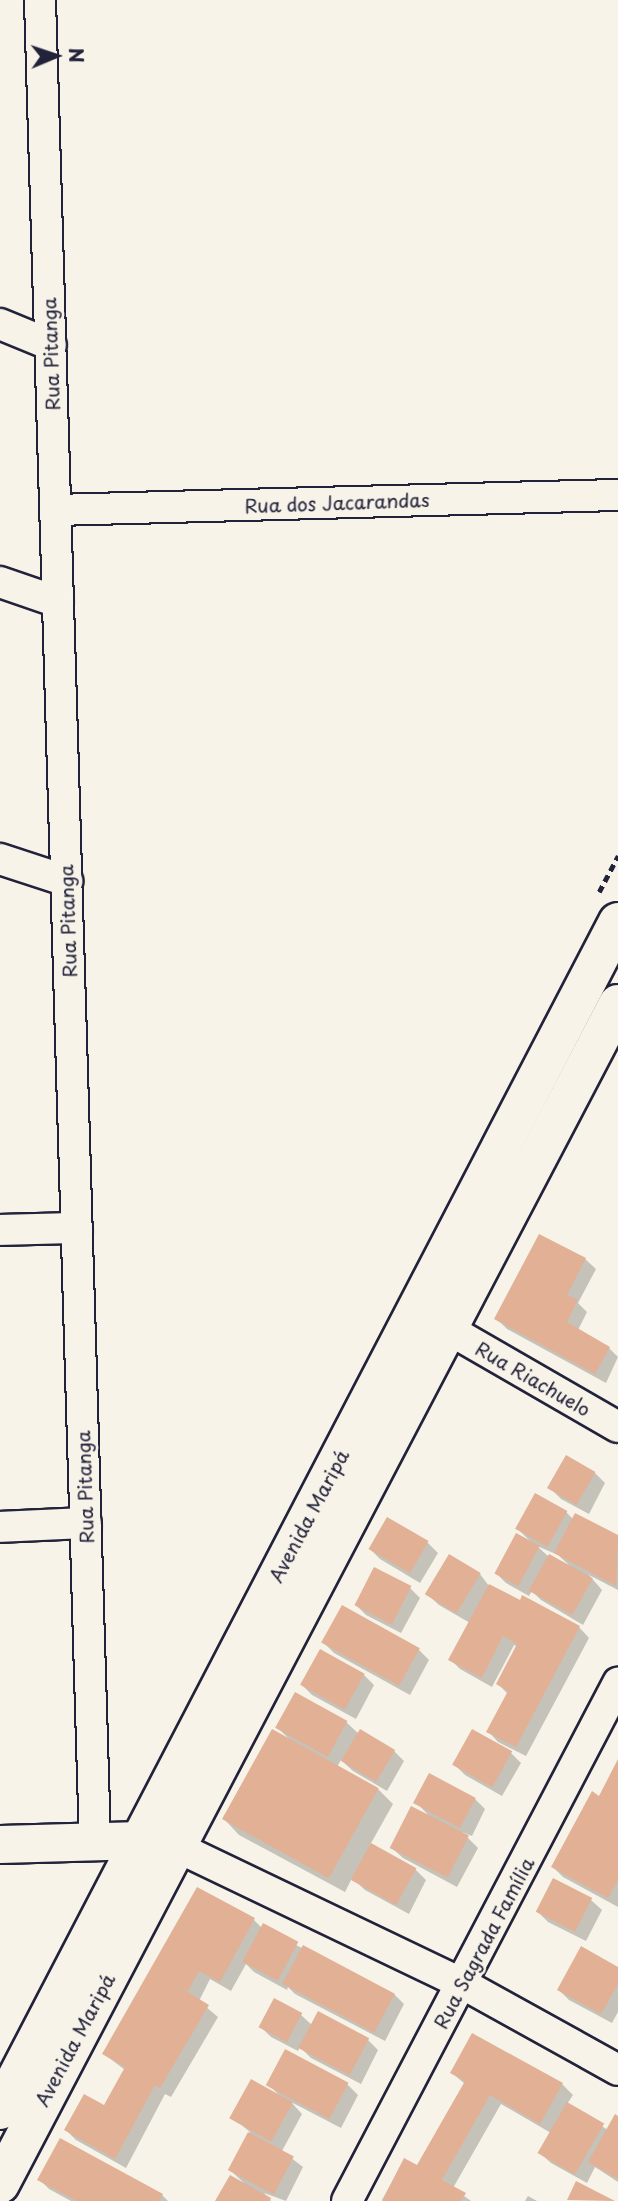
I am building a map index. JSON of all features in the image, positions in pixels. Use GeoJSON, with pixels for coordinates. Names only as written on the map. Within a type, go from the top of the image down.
{"type":"FeatureCollection","features":[{"type":"Feature","properties":{"kind":"main road","name":"Avenida Maripá"},"geometry":{"type":"LineString","coordinates":[[0,2184],[159,1844],[417,1310],[618,922]]}},
{"type":"Feature","properties":{"kind":"main road","name":"Avenida Maripá"},"geometry":{"type":"LineString","coordinates":[[0,2110],[159,1844],[449,1331],[618,1004]]}},
{"type":"Feature","properties":{"kind":"street","name":"Rua Pitanga"},"geometry":{"type":"LineString","coordinates":[[40,0],[95,1841]]}},
{"type":"Feature","properties":{"kind":"street"},"geometry":{"type":"LineString","coordinates":[[0,324],[51,345]]}},
{"type":"Feature","properties":{"kind":"street","name":"Rua dos Jacarandas"},"geometry":{"type":"LineString","coordinates":[[55,510],[618,495]]}},
{"type":"Feature","properties":{"kind":"street"},"geometry":{"type":"LineString","coordinates":[[0,582],[58,602]]}},
{"type":"Feature","properties":{"kind":"street"},"geometry":{"type":"LineString","coordinates":[[0,859],[67,881]]}},
{"type":"Feature","properties":{"kind":"street"},"geometry":{"type":"LineString","coordinates":[[0,1230],[77,1228]]}},
{"type":"Feature","properties":{"kind":"street","name":"Rua Riachuelo"},"geometry":{"type":"LineString","coordinates":[[417,1310],[618,1427]]}},
{"type":"Feature","properties":{"kind":"street"},"geometry":{"type":"LineString","coordinates":[[0,1527],[86,1523]]}},
{"type":"Feature","properties":{"kind":"street","name":"Rua Sagrada Família"},"geometry":{"type":"LineString","coordinates":[[347,2201],[463,1984],[618,1683]]}},
{"type":"Feature","properties":{"kind":"street"},"geometry":{"type":"LineString","coordinates":[[0,1844],[95,1841],[159,1844],[463,1984],[618,2070]]}},
{"type":"Feature","properties":{"kind":"building"},"geometry":{"type":"Polygon","coordinates":[[[539,1234],[586,1258],[567,1295],[578,1300],[567,1322],[610,1347],[595,1374],[494,1319],[539,1234]]]}},
{"type":"Feature","properties":{"kind":"building"},"geometry":{"type":"Polygon","coordinates":[[[566,1455],[595,1472],[576,1505],[547,1488],[566,1455]]]}},
{"type":"Feature","properties":{"kind":"building"},"geometry":{"type":"Polygon","coordinates":[[[535,1493],[567,1511],[547,1547],[515,1529],[535,1493]]]}},
{"type":"Feature","properties":{"kind":"building"},"geometry":{"type":"Polygon","coordinates":[[[575,1513],[618,1535],[616,1586],[554,1553],[575,1513]]]}},
{"type":"Feature","properties":{"kind":"building"},"geometry":{"type":"Polygon","coordinates":[[[387,1517],[429,1541],[410,1573],[369,1549],[387,1517]]]}},
{"type":"Feature","properties":{"kind":"building"},"geometry":{"type":"Polygon","coordinates":[[[516,1533],[540,1546],[518,1586],[494,1574],[516,1533]]]}},
{"type":"Feature","properties":{"kind":"building"},"geometry":{"type":"Polygon","coordinates":[[[449,1554],[481,1573],[457,1613],[425,1594],[449,1554]]]}},
{"type":"Feature","properties":{"kind":"building"},"geometry":{"type":"Polygon","coordinates":[[[549,1554],[593,1578],[572,1615],[529,1591],[549,1554]]]}},
{"type":"Feature","properties":{"kind":"building"},"geometry":{"type":"Polygon","coordinates":[[[374,1567],[411,1586],[392,1624],[354,1605],[374,1567]]]}},
{"type":"Feature","properties":{"kind":"building"},"geometry":{"type":"Polygon","coordinates":[[[489,1584],[520,1600],[522,1595],[580,1626],[516,1747],[486,1732],[508,1691],[496,1684],[517,1644],[503,1636],[482,1678],[448,1660],[489,1584]]]}},
{"type":"Feature","properties":{"kind":"building"},"geometry":{"type":"Polygon","coordinates":[[[342,1605],[420,1648],[399,1686],[321,1643],[342,1605]]]}},
{"type":"Feature","properties":{"kind":"building"},"geometry":{"type":"Polygon","coordinates":[[[320,1649],[365,1674],[345,1710],[300,1685],[320,1649]]]}},
{"type":"Feature","properties":{"kind":"building"},"geometry":{"type":"Polygon","coordinates":[[[295,1692],[347,1721],[328,1757],[275,1728],[295,1692]]]}},
{"type":"Feature","properties":{"kind":"building"},"geometry":{"type":"Polygon","coordinates":[[[272,1729],[379,1788],[329,1878],[222,1819],[272,1729]]]}},
{"type":"Feature","properties":{"kind":"building"},"geometry":{"type":"Polygon","coordinates":[[[360,1729],[395,1750],[376,1782],[341,1761],[360,1729]]]}},
{"type":"Feature","properties":{"kind":"building"},"geometry":{"type":"Polygon","coordinates":[[[472,1729],[512,1751],[492,1787],[452,1765],[472,1729]]]}},
{"type":"Feature","properties":{"kind":"building"},"geometry":{"type":"Polygon","coordinates":[[[618,1759],[618,1880],[608,1898],[551,1867],[592,1791],[599,1796],[618,1759]]]}},
{"type":"Feature","properties":{"kind":"building"},"geometry":{"type":"Polygon","coordinates":[[[429,1773],[476,1798],[460,1828],[413,1803],[429,1773]]]}},
{"type":"Feature","properties":{"kind":"building"},"geometry":{"type":"Polygon","coordinates":[[[411,1806],[469,1836],[448,1877],[390,1848],[411,1806]]]}},
{"type":"Feature","properties":{"kind":"building"},"geometry":{"type":"Polygon","coordinates":[[[371,1843],[416,1868],[396,1905],[351,1880],[371,1843]]]}},
{"type":"Feature","properties":{"kind":"building"},"geometry":{"type":"Polygon","coordinates":[[[553,1878],[592,1898],[575,1932],[536,1912],[553,1878]]]}},
{"type":"Feature","properties":{"kind":"building"},"geometry":{"type":"Polygon","coordinates":[[[197,1887],[255,1918],[220,1982],[199,1971],[188,1991],[173,1983],[209,2005],[160,2088],[155,2085],[115,2159],[64,2130],[84,2094],[104,2105],[125,2067],[102,2054],[197,1887]]]}},
{"type":"Feature","properties":{"kind":"building"},"geometry":{"type":"Polygon","coordinates":[[[263,1923],[298,1942],[278,1981],[242,1962],[263,1923]]]}},
{"type":"Feature","properties":{"kind":"building"},"geometry":{"type":"Polygon","coordinates":[[[303,1945],[395,1994],[374,2033],[282,1984],[303,1945]]]}},
{"type":"Feature","properties":{"kind":"building"},"geometry":{"type":"Polygon","coordinates":[[[581,1946],[618,1967],[618,1984],[601,2014],[557,1990],[581,1946]]]}},
{"type":"Feature","properties":{"kind":"building"},"geometry":{"type":"Polygon","coordinates":[[[274,1998],[302,2013],[287,2042],[259,2027],[274,1998]]]}},
{"type":"Feature","properties":{"kind":"building"},"geometry":{"type":"Polygon","coordinates":[[[318,2011],[369,2038],[349,2075],[298,2048],[318,2011]]]}},
{"type":"Feature","properties":{"kind":"building"},"geometry":{"type":"Polygon","coordinates":[[[472,2033],[563,2083],[540,2124],[490,2095],[442,2180],[466,2193],[461,2201],[382,2201],[404,2158],[417,2165],[465,2081],[450,2073],[472,2033]]]}},
{"type":"Feature","properties":{"kind":"building"},"geometry":{"type":"Polygon","coordinates":[[[285,2049],[349,2083],[329,2119],[266,2085],[285,2049]]]}},
{"type":"Feature","properties":{"kind":"building"},"geometry":{"type":"Polygon","coordinates":[[[251,2079],[293,2102],[271,2142],[229,2118],[251,2079]]]}},
{"type":"Feature","properties":{"kind":"building"},"geometry":{"type":"Polygon","coordinates":[[[567,2102],[604,2124],[575,2175],[538,2153],[567,2102]]]}},
{"type":"Feature","properties":{"kind":"building"},"geometry":{"type":"Polygon","coordinates":[[[615,2114],[618,2116],[618,2179],[588,2162],[615,2114]]]}},
{"type":"Feature","properties":{"kind":"building"},"geometry":{"type":"Polygon","coordinates":[[[248,2132],[294,2156],[274,2194],[228,2170],[248,2132]]]}},
{"type":"Feature","properties":{"kind":"building"},"geometry":{"type":"Polygon","coordinates":[[[60,2138],[163,2194],[159,2201],[77,2201],[37,2180],[60,2138]]]}},
{"type":"Feature","properties":{"kind":"building"},"geometry":{"type":"Polygon","coordinates":[[[230,2175],[271,2198],[270,2201],[215,2201],[230,2175]]]}},
{"type":"Feature","properties":{"kind":"building"},"geometry":{"type":"Polygon","coordinates":[[[576,2181],[615,2201],[567,2200],[576,2181]]]}}]}
